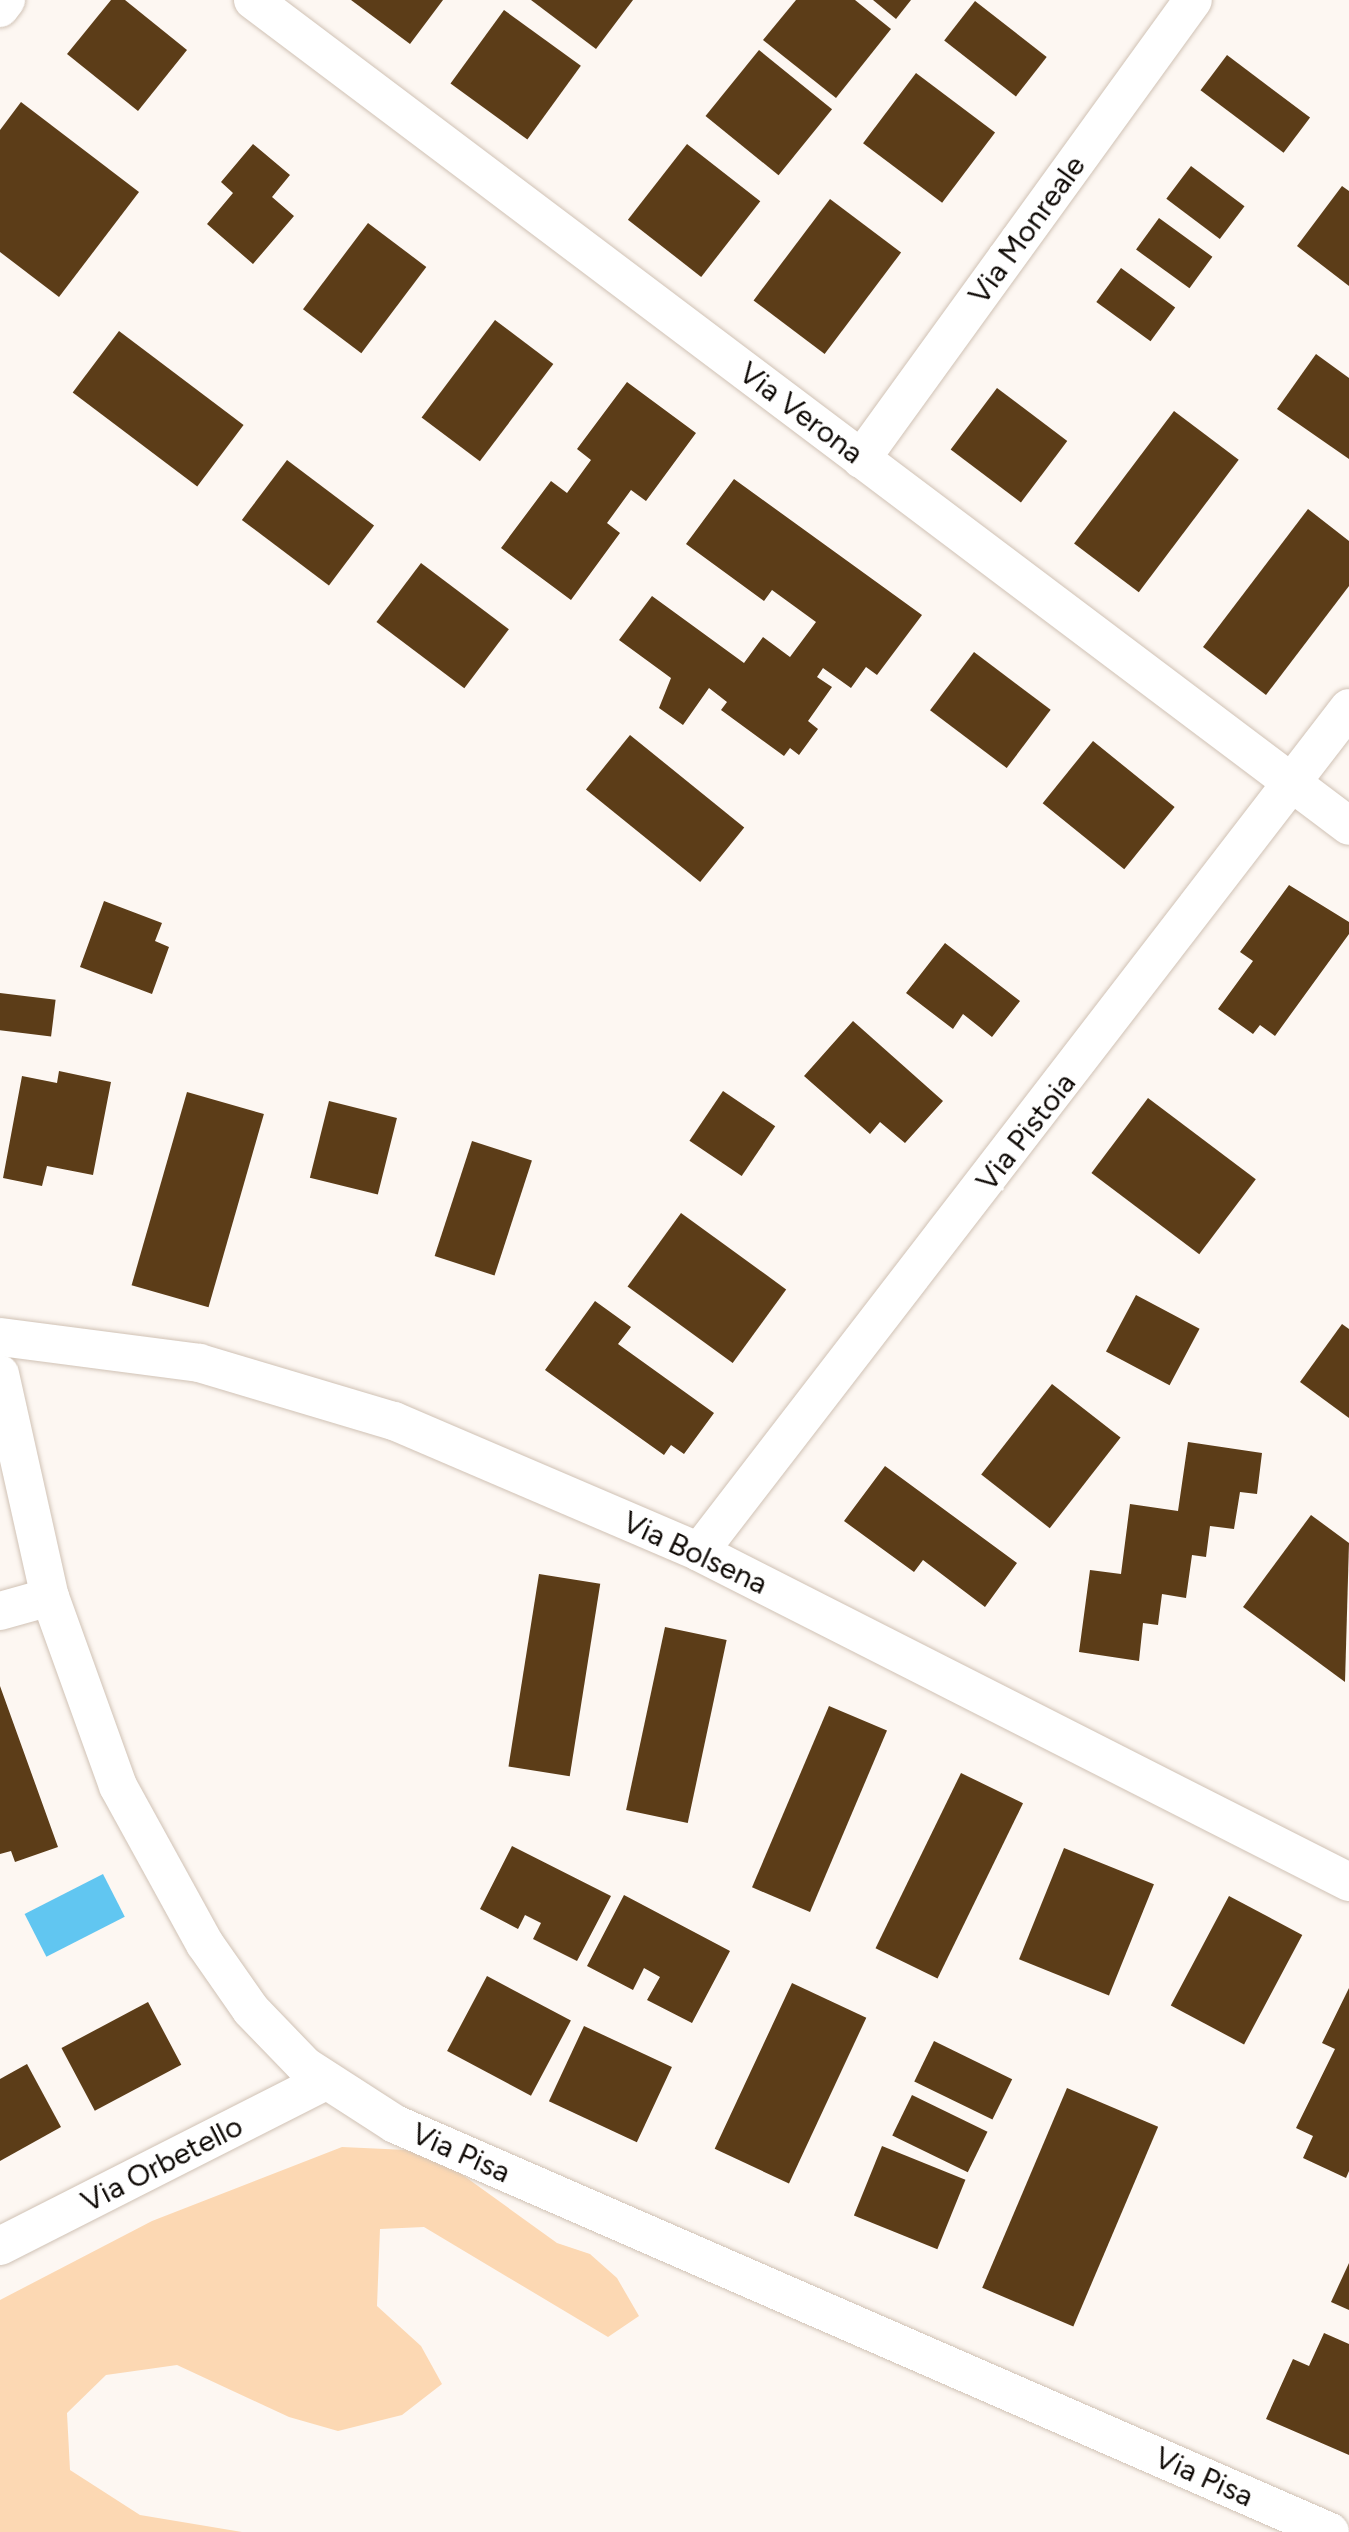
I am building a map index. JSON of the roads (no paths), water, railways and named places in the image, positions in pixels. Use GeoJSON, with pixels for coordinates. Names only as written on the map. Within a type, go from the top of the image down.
{"type":"FeatureCollection","features":[{"type":"Feature","properties":{"kind":"street"},"geometry":{"type":"LineString","coordinates":[[0,8],[6,0]]}},
{"type":"Feature","properties":{"kind":"street","name":"Via Verona"},"geometry":{"type":"LineString","coordinates":[[253,0],[1349,826]]}},
{"type":"Feature","properties":{"kind":"street","name":"Via Monreale"},"geometry":{"type":"LineString","coordinates":[[861,459],[1194,0]]}},
{"type":"Feature","properties":{"kind":"street","name":"Via Pistoia"},"geometry":{"type":"LineString","coordinates":[[699,1552],[1296,785],[1349,708]]}},
{"type":"Feature","properties":{"kind":"street","name":"Via Bolsena"},"geometry":{"type":"LineString","coordinates":[[0,1337],[170,1358],[287,1384],[450,1443],[699,1552],[1349,1882]]}},
{"type":"Feature","properties":{"kind":"street","name":"Via Pisa"},"geometry":{"type":"LineString","coordinates":[[0,1374],[50,1597],[106,1758],[170,1888],[251,2010],[323,2082],[395,2124],[1330,2532]]}},
{"type":"Feature","properties":{"kind":"street"},"geometry":{"type":"LineString","coordinates":[[0,1611],[50,1597]]}},
{"type":"Feature","properties":{"kind":"street","name":"Via Orbetello"},"geometry":{"type":"LineString","coordinates":[[0,2246],[323,2082]]}},
{"type":"Feature","properties":{"kind":"water"},"geometry":{"type":"Polygon","coordinates":[[[103,1874],[125,1917],[46,1957],[25,1914],[103,1874]]]}}]}
